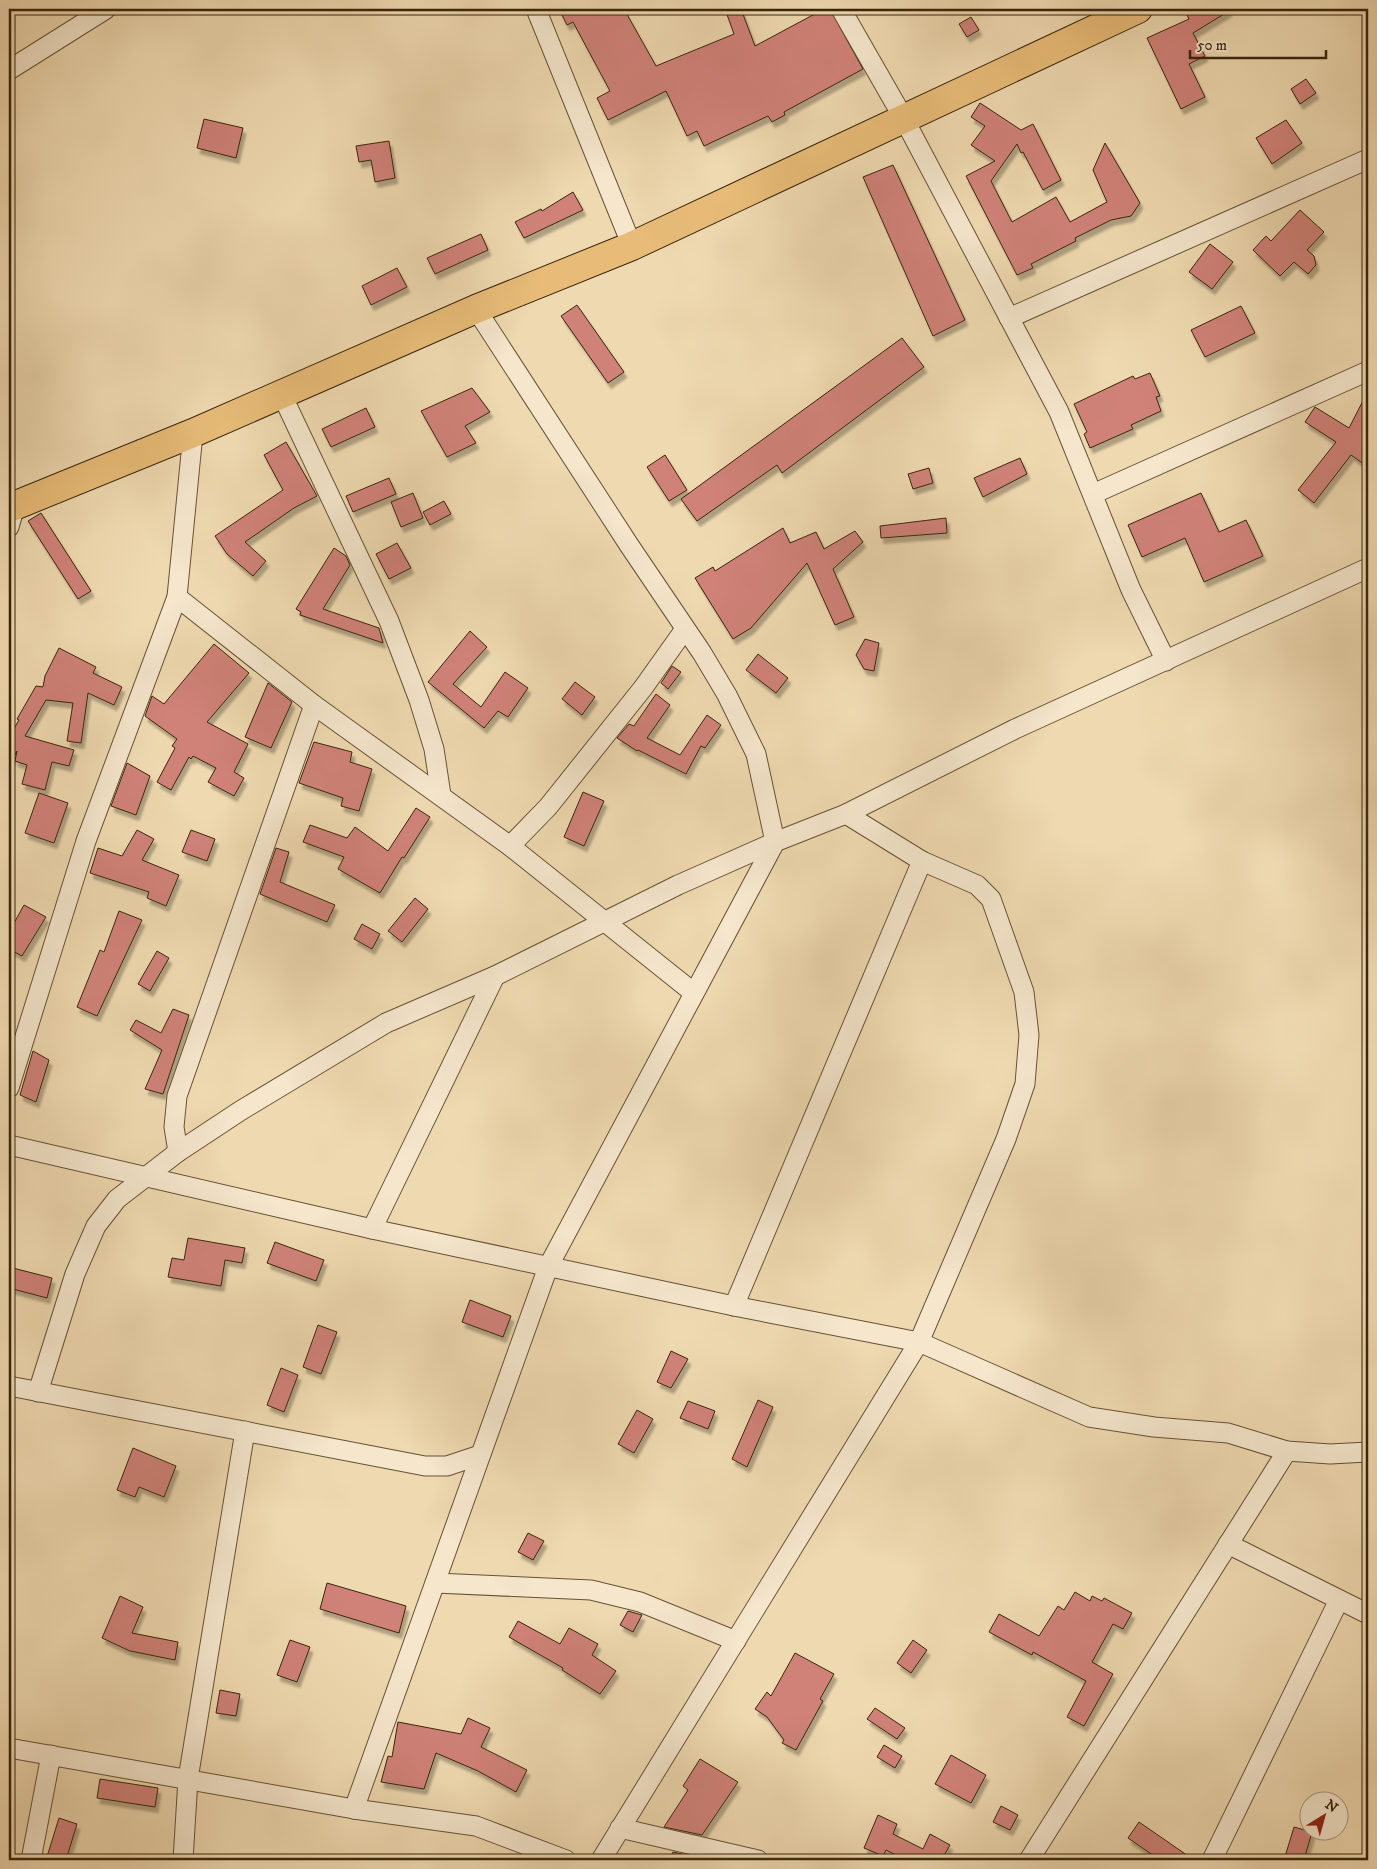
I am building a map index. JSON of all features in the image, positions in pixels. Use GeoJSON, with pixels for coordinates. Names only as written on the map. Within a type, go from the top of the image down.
{"type":"FeatureCollection","features":[{"type":"Feature","properties":{"kind":"main road"},"geometry":{"type":"LineString","coordinates":[[10,510],[476,309],[632,246],[1138,9]]}},
{"type":"Feature","properties":{"kind":"street"},"geometry":{"type":"LineString","coordinates":[[9,70],[106,9]]}},
{"type":"Feature","properties":{"kind":"street"},"geometry":{"type":"LineString","coordinates":[[536,9],[632,246]]}},
{"type":"Feature","properties":{"kind":"street"},"geometry":{"type":"LineString","coordinates":[[841,9],[904,119],[1058,412],[1131,590],[1166,660]]}},
{"type":"Feature","properties":{"kind":"street"},"geometry":{"type":"LineString","coordinates":[[1009,318],[1368,159]]}},
{"type":"Feature","properties":{"kind":"street"},"geometry":{"type":"LineString","coordinates":[[354,1808],[548,1267],[775,842],[756,754],[727,695],[476,309]]}},
{"type":"Feature","properties":{"kind":"street"},"geometry":{"type":"LineString","coordinates":[[1093,494],[1368,371]]}},
{"type":"Feature","properties":{"kind":"street"},"geometry":{"type":"LineString","coordinates":[[281,393],[389,621],[427,724],[434,749],[441,795]]}},
{"type":"Feature","properties":{"kind":"street"},"geometry":{"type":"LineString","coordinates":[[9,1088],[86,841],[177,597],[193,432]]}},
{"type":"Feature","properties":{"kind":"street"},"geometry":{"type":"LineString","coordinates":[[38,1392],[75,1274],[96,1226],[117,1199],[178,1152],[240,1111],[386,1023],[495,976],[678,885],[775,842],[846,814],[1015,729],[1368,568]]}},
{"type":"Feature","properties":{"kind":"street"},"geometry":{"type":"LineString","coordinates":[[177,597],[314,705],[510,846],[694,993]]}},
{"type":"Feature","properties":{"kind":"street"},"geometry":{"type":"LineString","coordinates":[[510,846],[548,807],[643,688],[685,628]]}},
{"type":"Feature","properties":{"kind":"street"},"geometry":{"type":"LineString","coordinates":[[178,1152],[174,1127],[177,1096],[314,705]]}},
{"type":"Feature","properties":{"kind":"street"},"geometry":{"type":"LineString","coordinates":[[600,1860],[919,1342],[1006,1139],[1024,1084],[1029,1035],[1024,992],[991,899],[977,885],[922,861],[846,814]]}},
{"type":"Feature","properties":{"kind":"street"},"geometry":{"type":"LineString","coordinates":[[734,1306],[922,861]]}},
{"type":"Feature","properties":{"kind":"street"},"geometry":{"type":"LineString","coordinates":[[372,1229],[495,976]]}},
{"type":"Feature","properties":{"kind":"street"},"geometry":{"type":"LineString","coordinates":[[9,1145],[372,1229],[734,1306],[919,1342],[1089,1417],[1154,1427],[1228,1433],[1287,1451],[1330,1454],[1368,1452]]}},
{"type":"Feature","properties":{"kind":"street"},"geometry":{"type":"LineString","coordinates":[[9,1386],[425,1466],[448,1466],[480,1455]]}},
{"type":"Feature","properties":{"kind":"street"},"geometry":{"type":"LineString","coordinates":[[183,1860],[188,1779],[245,1431]]}},
{"type":"Feature","properties":{"kind":"street"},"geometry":{"type":"LineString","coordinates":[[1029,1860],[1287,1451]]}},
{"type":"Feature","properties":{"kind":"street"},"geometry":{"type":"LineString","coordinates":[[1228,1544],[1368,1614]]}},
{"type":"Feature","properties":{"kind":"street"},"geometry":{"type":"LineString","coordinates":[[434,1583],[591,1590],[640,1602],[736,1641]]}},
{"type":"Feature","properties":{"kind":"street"},"geometry":{"type":"LineString","coordinates":[[1212,1860],[1339,1600]]}},
{"type":"Feature","properties":{"kind":"street"},"geometry":{"type":"LineString","coordinates":[[9,1748],[354,1808],[476,1826],[566,1860]]}},
{"type":"Feature","properties":{"kind":"street"},"geometry":{"type":"LineString","coordinates":[[31,1860],[51,1755]]}},
{"type":"Feature","properties":{"kind":"street"},"geometry":{"type":"LineString","coordinates":[[620,1828],[758,1860]]}},
{"type":"Feature","properties":{"kind":"building"},"geometry":{"type":"Polygon","coordinates":[[[559,9],[602,9],[593,13],[594,15],[605,9],[624,9],[656,66],[734,34],[725,9],[741,9],[755,46],[824,9],[830,9],[863,69],[784,112],[785,115],[772,122],[768,116],[704,146],[697,131],[687,136],[666,91],[608,120],[597,98],[610,91],[573,22],[567,25],[559,9]]]}},
{"type":"Feature","properties":{"kind":"building"},"geometry":{"type":"Polygon","coordinates":[[[1193,9],[1228,9],[1229,11],[1193,33],[1205,56],[1189,64],[1205,97],[1181,109],[1147,38],[1189,19],[1186,13],[1193,9]]]}},
{"type":"Feature","properties":{"kind":"building"},"geometry":{"type":"Polygon","coordinates":[[[971,17],[979,30],[967,37],[959,24],[971,17]]]}},
{"type":"Feature","properties":{"kind":"building"},"geometry":{"type":"Polygon","coordinates":[[[1306,79],[1316,93],[1300,104],[1291,89],[1306,79]]]}},
{"type":"Feature","properties":{"kind":"building"},"geometry":{"type":"Polygon","coordinates":[[[980,103],[1021,130],[1033,124],[1061,180],[1043,190],[1017,144],[991,181],[1012,222],[1056,197],[1070,222],[1107,202],[1093,170],[1105,143],[1140,203],[1131,216],[1111,220],[1075,238],[1076,241],[1031,264],[1033,268],[1017,275],[966,176],[995,161],[971,145],[985,126],[971,117],[980,103]]]}},
{"type":"Feature","properties":{"kind":"building"},"geometry":{"type":"Polygon","coordinates":[[[204,119],[243,128],[236,158],[197,148],[204,119]]]}},
{"type":"Feature","properties":{"kind":"building"},"geometry":{"type":"Polygon","coordinates":[[[1286,120],[1302,143],[1272,164],[1256,138],[1286,120]]]}},
{"type":"Feature","properties":{"kind":"building"},"geometry":{"type":"Polygon","coordinates":[[[389,141],[395,178],[375,182],[371,160],[359,162],[356,146],[389,141]]]}},
{"type":"Feature","properties":{"kind":"building"},"geometry":{"type":"Polygon","coordinates":[[[893,165],[965,320],[933,336],[863,177],[893,165]]]}},
{"type":"Feature","properties":{"kind":"building"},"geometry":{"type":"Polygon","coordinates":[[[573,192],[583,210],[524,238],[515,222],[541,209],[542,211],[573,192]]]}},
{"type":"Feature","properties":{"kind":"building"},"geometry":{"type":"Polygon","coordinates":[[[1300,210],[1324,232],[1307,250],[1314,256],[1316,265],[1308,274],[1294,262],[1280,276],[1253,250],[1266,236],[1271,241],[1300,210]]]}},
{"type":"Feature","properties":{"kind":"building"},"geometry":{"type":"Polygon","coordinates":[[[481,234],[488,250],[435,274],[427,258],[481,234]]]}},
{"type":"Feature","properties":{"kind":"building"},"geometry":{"type":"Polygon","coordinates":[[[1210,244],[1233,262],[1212,289],[1189,272],[1210,244]]]}},
{"type":"Feature","properties":{"kind":"building"},"geometry":{"type":"Polygon","coordinates":[[[397,268],[407,287],[371,305],[362,286],[397,268]]]}},
{"type":"Feature","properties":{"kind":"building"},"geometry":{"type":"Polygon","coordinates":[[[577,305],[624,372],[608,383],[561,316],[577,305]]]}},
{"type":"Feature","properties":{"kind":"building"},"geometry":{"type":"Polygon","coordinates":[[[1241,306],[1255,333],[1205,357],[1191,330],[1241,306]]]}},
{"type":"Feature","properties":{"kind":"building"},"geometry":{"type":"Polygon","coordinates":[[[902,338],[924,367],[782,473],[777,465],[697,521],[681,499],[902,338]]]}},
{"type":"Feature","properties":{"kind":"building"},"geometry":{"type":"Polygon","coordinates":[[[1150,373],[1160,396],[1156,397],[1161,411],[1131,425],[1133,429],[1090,448],[1084,434],[1087,432],[1074,404],[1133,376],[1135,379],[1150,373]]]}},
{"type":"Feature","properties":{"kind":"building"},"geometry":{"type":"Polygon","coordinates":[[[472,388],[490,412],[465,426],[476,443],[447,457],[421,411],[472,388]]]}},
{"type":"Feature","properties":{"kind":"building"},"geometry":{"type":"Polygon","coordinates":[[[1368,391],[1368,467],[1351,455],[1314,503],[1298,490],[1336,442],[1305,422],[1315,407],[1349,428],[1368,391]]]}},
{"type":"Feature","properties":{"kind":"building"},"geometry":{"type":"Polygon","coordinates":[[[366,408],[375,427],[331,447],[322,429],[366,408]]]}},
{"type":"Feature","properties":{"kind":"building"},"geometry":{"type":"Polygon","coordinates":[[[286,442],[317,496],[294,508],[245,542],[266,561],[253,576],[227,554],[215,536],[283,490],[264,455],[286,442]]]}},
{"type":"Feature","properties":{"kind":"building"},"geometry":{"type":"Polygon","coordinates":[[[665,455],[687,490],[669,501],[647,467],[665,455]]]}},
{"type":"Feature","properties":{"kind":"building"},"geometry":{"type":"Polygon","coordinates":[[[1020,458],[1027,474],[983,497],[974,478],[1020,458]]]}},
{"type":"Feature","properties":{"kind":"building"},"geometry":{"type":"Polygon","coordinates":[[[929,468],[933,483],[913,489],[908,474],[929,468]]]}},
{"type":"Feature","properties":{"kind":"building"},"geometry":{"type":"Polygon","coordinates":[[[389,478],[396,494],[353,512],[346,496],[389,478]]]}},
{"type":"Feature","properties":{"kind":"building"},"geometry":{"type":"Polygon","coordinates":[[[413,493],[423,518],[401,527],[391,502],[413,493]]]}},
{"type":"Feature","properties":{"kind":"building"},"geometry":{"type":"Polygon","coordinates":[[[1201,493],[1219,532],[1246,520],[1263,556],[1204,582],[1185,538],[1142,557],[1128,525],[1201,493]]]}},
{"type":"Feature","properties":{"kind":"building"},"geometry":{"type":"Polygon","coordinates":[[[444,501],[451,514],[430,525],[423,512],[444,501]]]}},
{"type":"Feature","properties":{"kind":"building"},"geometry":{"type":"Polygon","coordinates":[[[41,513],[91,591],[78,599],[28,521],[41,513]]]}},
{"type":"Feature","properties":{"kind":"building"},"geometry":{"type":"Polygon","coordinates":[[[946,518],[947,533],[881,538],[880,526],[946,518]]]}},
{"type":"Feature","properties":{"kind":"building"},"geometry":{"type":"Polygon","coordinates":[[[783,528],[790,543],[816,532],[824,549],[855,531],[863,542],[833,569],[854,617],[835,625],[807,563],[751,628],[733,639],[695,578],[713,567],[715,571],[783,528]]]}},
{"type":"Feature","properties":{"kind":"building"},"geometry":{"type":"Polygon","coordinates":[[[397,543],[411,568],[389,579],[376,554],[397,543]]]}},
{"type":"Feature","properties":{"kind":"building"},"geometry":{"type":"Polygon","coordinates":[[[334,548],[346,556],[350,565],[323,609],[379,628],[383,643],[300,615],[301,612],[296,609],[334,548]]]}},
{"type":"Feature","properties":{"kind":"building"},"geometry":{"type":"Polygon","coordinates":[[[470,631],[487,647],[453,684],[481,707],[505,672],[528,688],[508,717],[498,711],[484,728],[428,682],[470,631]]]}},
{"type":"Feature","properties":{"kind":"building"},"geometry":{"type":"Polygon","coordinates":[[[865,639],[879,643],[874,671],[864,669],[856,655],[865,639]]]}},
{"type":"Feature","properties":{"kind":"building"},"geometry":{"type":"Polygon","coordinates":[[[214,644],[249,673],[207,722],[248,744],[234,772],[244,778],[234,796],[208,782],[216,768],[193,756],[191,759],[189,757],[171,790],[157,782],[175,748],[172,746],[177,739],[145,716],[152,696],[164,704],[214,644]]]}},
{"type":"Feature","properties":{"kind":"building"},"geometry":{"type":"Polygon","coordinates":[[[59,648],[96,667],[93,673],[122,687],[114,705],[88,693],[81,743],[67,741],[73,703],[46,700],[25,736],[74,750],[69,766],[52,762],[45,790],[22,784],[27,765],[15,761],[17,751],[9,764],[9,731],[12,732],[19,720],[17,719],[36,686],[43,687],[45,676],[59,648]]]}},
{"type":"Feature","properties":{"kind":"building"},"geometry":{"type":"Polygon","coordinates":[[[758,654],[788,678],[776,693],[746,670],[758,654]]]}},
{"type":"Feature","properties":{"kind":"building"},"geometry":{"type":"Polygon","coordinates":[[[672,666],[681,672],[668,689],[661,683],[672,666]]]}},
{"type":"Feature","properties":{"kind":"building"},"geometry":{"type":"Polygon","coordinates":[[[575,682],[595,697],[582,715],[562,699],[575,682]]]}},
{"type":"Feature","properties":{"kind":"building"},"geometry":{"type":"Polygon","coordinates":[[[268,683],[292,702],[271,748],[245,737],[268,683]]]}},
{"type":"Feature","properties":{"kind":"building"},"geometry":{"type":"Polygon","coordinates":[[[656,694],[670,705],[647,738],[680,755],[707,715],[721,725],[705,748],[701,746],[686,774],[637,751],[617,738],[629,724],[634,726],[656,694]]]}},
{"type":"Feature","properties":{"kind":"building"},"geometry":{"type":"Polygon","coordinates":[[[314,742],[352,752],[350,762],[372,769],[359,811],[341,806],[343,798],[299,783],[314,742]]]}},
{"type":"Feature","properties":{"kind":"building"},"geometry":{"type":"Polygon","coordinates":[[[127,763],[150,776],[136,815],[111,806],[127,763]]]}},
{"type":"Feature","properties":{"kind":"building"},"geometry":{"type":"Polygon","coordinates":[[[583,792],[604,801],[584,846],[564,837],[583,792]]]}},
{"type":"Feature","properties":{"kind":"building"},"geometry":{"type":"Polygon","coordinates":[[[39,793],[68,803],[54,843],[25,833],[39,793]]]}},
{"type":"Feature","properties":{"kind":"building"},"geometry":{"type":"Polygon","coordinates":[[[416,808],[430,817],[380,893],[338,869],[344,857],[303,842],[310,825],[347,838],[355,827],[388,851],[416,808]]]}},
{"type":"Feature","properties":{"kind":"building"},"geometry":{"type":"Polygon","coordinates":[[[137,830],[154,839],[142,860],[179,875],[166,906],[147,898],[149,892],[90,873],[98,848],[122,856],[137,830]]]}},
{"type":"Feature","properties":{"kind":"building"},"geometry":{"type":"Polygon","coordinates":[[[191,830],[215,839],[207,861],[182,852],[191,830]]]}},
{"type":"Feature","properties":{"kind":"building"},"geometry":{"type":"Polygon","coordinates":[[[276,848],[289,852],[280,882],[335,905],[327,922],[260,894],[276,848]]]}},
{"type":"Feature","properties":{"kind":"building"},"geometry":{"type":"Polygon","coordinates":[[[415,898],[428,909],[402,942],[388,931],[415,898]]]}},
{"type":"Feature","properties":{"kind":"building"},"geometry":{"type":"Polygon","coordinates":[[[24,905],[46,917],[22,956],[9,949],[9,932],[24,905]]]}},
{"type":"Feature","properties":{"kind":"building"},"geometry":{"type":"Polygon","coordinates":[[[119,911],[142,920],[97,1016],[77,1007],[100,950],[104,952],[119,911]]]}},
{"type":"Feature","properties":{"kind":"building"},"geometry":{"type":"Polygon","coordinates":[[[362,924],[380,934],[372,949],[354,939],[362,924]]]}},
{"type":"Feature","properties":{"kind":"building"},"geometry":{"type":"Polygon","coordinates":[[[157,951],[169,958],[150,991],[138,984],[157,951]]]}},
{"type":"Feature","properties":{"kind":"building"},"geometry":{"type":"Polygon","coordinates":[[[173,1009],[189,1015],[163,1094],[145,1089],[162,1050],[130,1030],[136,1020],[161,1033],[173,1009]]]}},
{"type":"Feature","properties":{"kind":"building"},"geometry":{"type":"Polygon","coordinates":[[[33,1051],[49,1060],[36,1102],[20,1095],[33,1051]]]}},
{"type":"Feature","properties":{"kind":"building"},"geometry":{"type":"Polygon","coordinates":[[[188,1238],[245,1248],[242,1263],[225,1260],[221,1286],[168,1277],[172,1258],[184,1260],[188,1238]]]}},
{"type":"Feature","properties":{"kind":"building"},"geometry":{"type":"Polygon","coordinates":[[[275,1242],[324,1260],[316,1281],[267,1263],[275,1242]]]}},
{"type":"Feature","properties":{"kind":"building"},"geometry":{"type":"Polygon","coordinates":[[[9,1267],[52,1278],[47,1298],[9,1288],[9,1267]]]}},
{"type":"Feature","properties":{"kind":"building"},"geometry":{"type":"Polygon","coordinates":[[[470,1300],[511,1316],[503,1337],[462,1322],[470,1300]]]}},
{"type":"Feature","properties":{"kind":"building"},"geometry":{"type":"Polygon","coordinates":[[[318,1325],[337,1332],[321,1374],[303,1367],[318,1325]]]}},
{"type":"Feature","properties":{"kind":"building"},"geometry":{"type":"Polygon","coordinates":[[[671,1351],[688,1359],[671,1388],[657,1382],[671,1351]]]}},
{"type":"Feature","properties":{"kind":"building"},"geometry":{"type":"Polygon","coordinates":[[[281,1368],[298,1375],[284,1412],[267,1405],[281,1368]]]}},
{"type":"Feature","properties":{"kind":"building"},"geometry":{"type":"Polygon","coordinates":[[[758,1400],[773,1407],[747,1467],[732,1459],[758,1400]]]}},
{"type":"Feature","properties":{"kind":"building"},"geometry":{"type":"Polygon","coordinates":[[[688,1401],[715,1411],[708,1429],[680,1418],[688,1401]]]}},
{"type":"Feature","properties":{"kind":"building"},"geometry":{"type":"Polygon","coordinates":[[[637,1410],[653,1419],[634,1453],[618,1444],[637,1410]]]}},
{"type":"Feature","properties":{"kind":"building"},"geometry":{"type":"Polygon","coordinates":[[[133,1448],[176,1466],[164,1497],[139,1487],[135,1497],[117,1490],[133,1448]]]}},
{"type":"Feature","properties":{"kind":"building"},"geometry":{"type":"Polygon","coordinates":[[[528,1533],[544,1541],[533,1560],[518,1552],[528,1533]]]}},
{"type":"Feature","properties":{"kind":"building"},"geometry":{"type":"Polygon","coordinates":[[[327,1583],[406,1606],[399,1633],[320,1609],[327,1583]]]}},
{"type":"Feature","properties":{"kind":"building"},"geometry":{"type":"Polygon","coordinates":[[[1075,1592],[1090,1601],[1092,1596],[1102,1601],[1104,1598],[1132,1613],[1123,1629],[1113,1624],[1092,1662],[1113,1674],[1084,1726],[1067,1717],[1086,1681],[1033,1652],[1032,1655],[989,1632],[999,1614],[1039,1636],[1058,1606],[1064,1610],[1075,1592]]]}},
{"type":"Feature","properties":{"kind":"building"},"geometry":{"type":"Polygon","coordinates":[[[120,1596],[143,1607],[132,1633],[178,1642],[175,1660],[130,1651],[102,1638],[120,1596]]]}},
{"type":"Feature","properties":{"kind":"building"},"geometry":{"type":"Polygon","coordinates":[[[628,1611],[642,1615],[633,1632],[620,1625],[628,1611]]]}},
{"type":"Feature","properties":{"kind":"building"},"geometry":{"type":"Polygon","coordinates":[[[518,1621],[560,1644],[569,1628],[598,1644],[592,1655],[616,1671],[600,1694],[562,1670],[563,1668],[509,1637],[518,1621]]]}},
{"type":"Feature","properties":{"kind":"building"},"geometry":{"type":"Polygon","coordinates":[[[290,1640],[310,1647],[297,1682],[277,1675],[290,1640]]]}},
{"type":"Feature","properties":{"kind":"building"},"geometry":{"type":"Polygon","coordinates":[[[913,1640],[927,1650],[911,1673],[897,1663],[913,1640]]]}},
{"type":"Feature","properties":{"kind":"building"},"geometry":{"type":"Polygon","coordinates":[[[795,1653],[834,1674],[820,1699],[823,1701],[796,1750],[782,1743],[784,1740],[767,1717],[755,1709],[767,1692],[771,1696],[795,1653]]]}},
{"type":"Feature","properties":{"kind":"building"},"geometry":{"type":"Polygon","coordinates":[[[220,1690],[240,1694],[236,1716],[216,1713],[220,1690]]]}},
{"type":"Feature","properties":{"kind":"building"},"geometry":{"type":"Polygon","coordinates":[[[875,1708],[905,1728],[897,1739],[867,1719],[875,1708]]]}},
{"type":"Feature","properties":{"kind":"building"},"geometry":{"type":"Polygon","coordinates":[[[468,1718],[490,1728],[481,1747],[527,1770],[516,1792],[478,1771],[436,1753],[424,1789],[381,1782],[388,1756],[392,1757],[398,1722],[461,1734],[468,1718]]]}},
{"type":"Feature","properties":{"kind":"building"},"geometry":{"type":"Polygon","coordinates":[[[884,1745],[902,1756],[895,1768],[877,1757],[884,1745]]]}},
{"type":"Feature","properties":{"kind":"building"},"geometry":{"type":"Polygon","coordinates":[[[951,1755],[986,1775],[971,1803],[935,1784],[951,1755]]]}},
{"type":"Feature","properties":{"kind":"building"},"geometry":{"type":"Polygon","coordinates":[[[700,1759],[738,1782],[702,1835],[664,1827],[688,1790],[683,1786],[700,1759]]]}},
{"type":"Feature","properties":{"kind":"building"},"geometry":{"type":"Polygon","coordinates":[[[100,1779],[158,1788],[155,1807],[97,1798],[100,1779]]]}},
{"type":"Feature","properties":{"kind":"building"},"geometry":{"type":"Polygon","coordinates":[[[1001,1806],[1018,1815],[1010,1830],[993,1822],[1001,1806]]]}},
{"type":"Feature","properties":{"kind":"building"},"geometry":{"type":"Polygon","coordinates":[[[878,1815],[897,1824],[893,1834],[923,1849],[930,1834],[950,1845],[942,1859],[944,1860],[906,1860],[886,1850],[883,1856],[864,1848],[878,1815]]]}},
{"type":"Feature","properties":{"kind":"building"},"geometry":{"type":"Polygon","coordinates":[[[59,1818],[77,1824],[66,1860],[46,1860],[59,1818]]]}},
{"type":"Feature","properties":{"kind":"building"},"geometry":{"type":"Polygon","coordinates":[[[1139,1822],[1194,1860],[1160,1860],[1128,1838],[1139,1822]]]}},
{"type":"Feature","properties":{"kind":"building"},"geometry":{"type":"Polygon","coordinates":[[[1294,1827],[1300,1829],[1300,1842],[1309,1842],[1304,1860],[1284,1860],[1294,1827]]]}},
{"type":"Feature","properties":{"kind":"building"},"geometry":{"type":"Polygon","coordinates":[[[673,1852],[709,1860],[669,1860],[673,1852]]]}}]}
